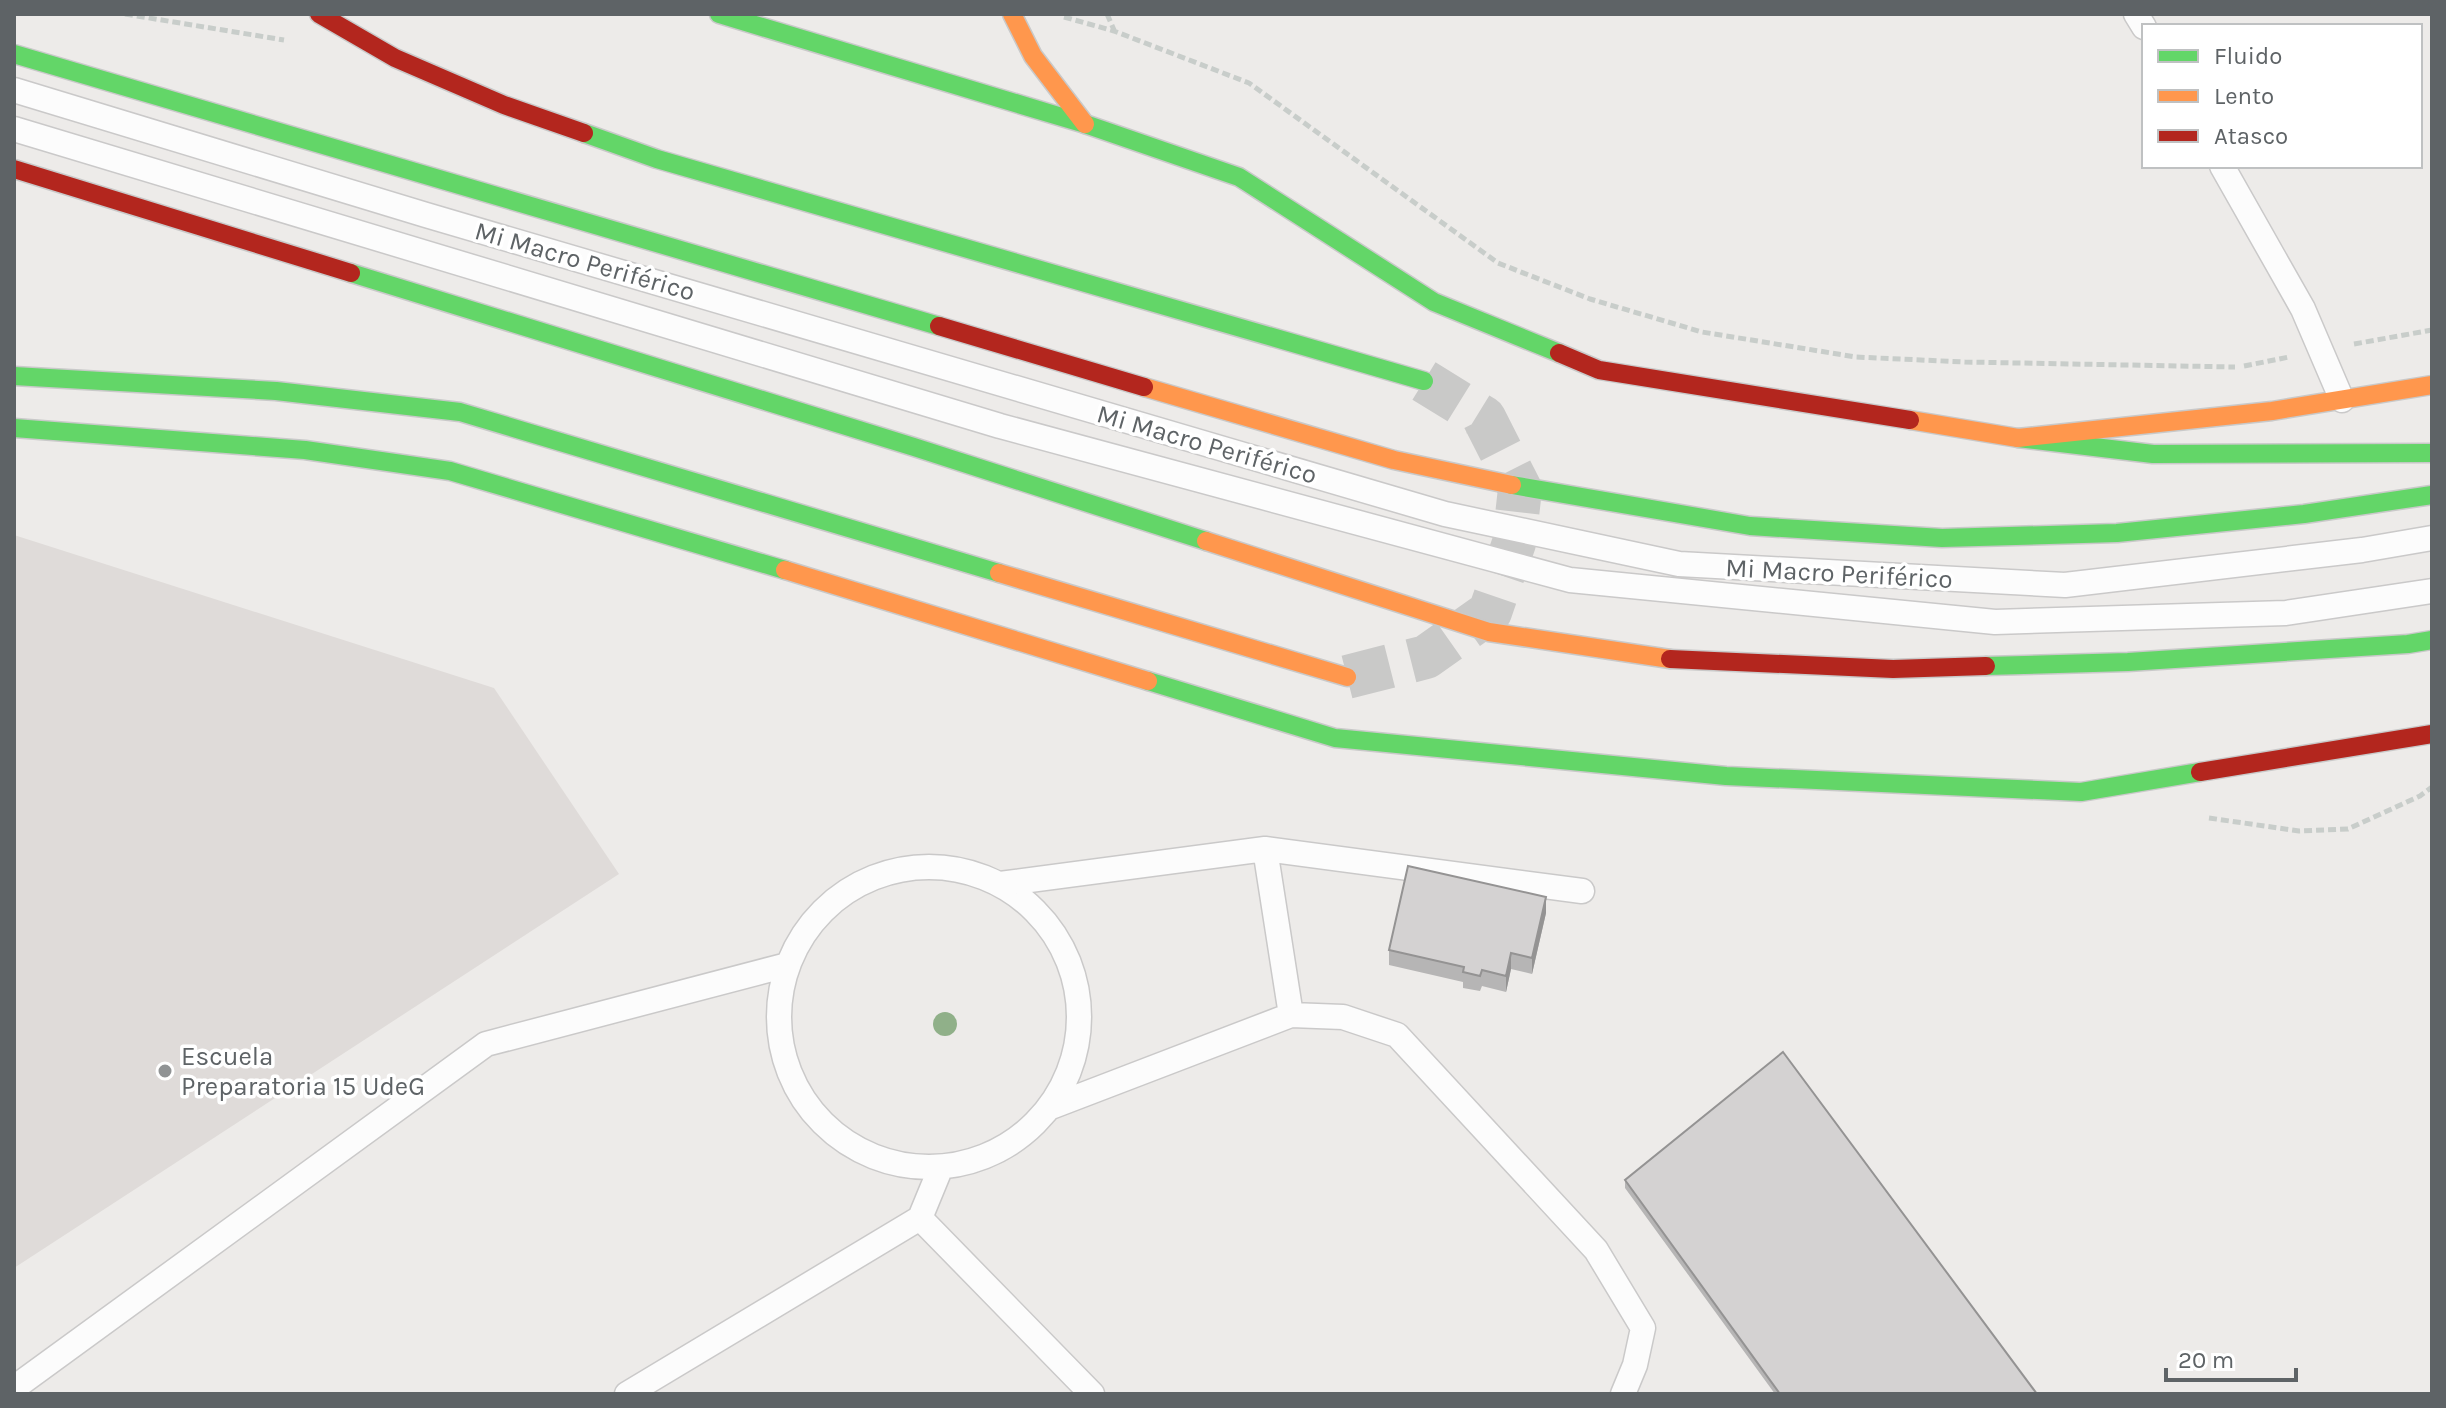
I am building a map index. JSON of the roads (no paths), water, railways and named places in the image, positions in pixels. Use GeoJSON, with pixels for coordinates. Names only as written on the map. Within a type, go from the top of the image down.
{"type":"FeatureCollection","features":[{"type":"Feature","properties":{"kind":"main road"},"geometry":{"type":"LineString","coordinates":[[319,14],[395,58],[504,105],[657,159],[1424,381]]}},
{"type":"Feature","properties":{"kind":"main road"},"geometry":{"type":"LineString","coordinates":[[721,14],[1085,124],[1239,177],[1434,302],[1599,370],[2018,438],[2153,454],[2432,453]]}},
{"type":"Feature","properties":{"kind":"main road"},"geometry":{"type":"LineString","coordinates":[[1012,14],[1033,56],[1085,124]]}},
{"type":"Feature","properties":{"kind":"main road"},"geometry":{"type":"LineString","coordinates":[[14,54],[1394,460],[1480,479],[1750,526],[1942,538],[2117,533],[2304,514],[2432,495]]}},
{"type":"Feature","properties":{"kind":"main road"},"geometry":{"type":"LineString","coordinates":[[14,169],[914,447],[1489,632],[1662,659],[1893,669],[2128,662],[2432,640]]}},
{"type":"Feature","properties":{"kind":"main road"},"geometry":{"type":"LineString","coordinates":[[14,376],[276,391],[460,412],[1347,677]]}},
{"type":"Feature","properties":{"kind":"main road"},"geometry":{"type":"LineString","coordinates":[[2018,438],[2272,411],[2432,385]]}},
{"type":"Feature","properties":{"kind":"main road"},"geometry":{"type":"LineString","coordinates":[[14,428],[305,450],[450,471],[608,516],[1335,738],[1726,776],[2081,792],[2432,734]]}},
{"type":"Feature","properties":{"kind":"lane","name":"Mi Macro Periférico"},"geometry":{"type":"LineString","coordinates":[[14,90],[426,215],[1445,514],[1679,564],[2065,585],[2362,550],[2432,538]]}},
{"type":"Feature","properties":{"kind":"lane","name":"Mi Macro Periférico"},"geometry":{"type":"LineString","coordinates":[[14,129],[1000,426],[1570,580],[1995,622],[2286,613],[2432,591]]}},
{"type":"Feature","properties":{"kind":"lane"},"geometry":{"type":"LineString","coordinates":[[2223,168],[2303,309],[2342,400]]}},
{"type":"Feature","properties":{"kind":"lane"},"geometry":{"type":"LineString","coordinates":[[1000,884],[1265,849],[1582,891]]}},
{"type":"Feature","properties":{"kind":"lane"},"geometry":{"type":"LineString","coordinates":[[1265,849],[1291,1015]]}},
{"type":"Feature","properties":{"kind":"lane"},"geometry":{"type":"LineString","coordinates":[[951,867],[1000,884],[1041,915],[1068,959],[1080,1010],[1074,1061],[1051,1107],[1020,1137],[983,1158],[941,1167],[891,1163],[845,1142],[809,1107],[786,1064],[778,1014],[787,965],[812,921],[851,887],[900,868],[951,867]]}},
{"type":"Feature","properties":{"kind":"lane"},"geometry":{"type":"LineString","coordinates":[[14,1388],[486,1044],[787,965]]}},
{"type":"Feature","properties":{"kind":"lane"},"geometry":{"type":"LineString","coordinates":[[1051,1107],[1291,1015],[1343,1017],[1397,1035],[1596,1250],[1643,1328],[1635,1365],[1623,1394]]}},
{"type":"Feature","properties":{"kind":"lane"},"geometry":{"type":"LineString","coordinates":[[627,1394],[920,1218],[941,1167]]}},
{"type":"Feature","properties":{"kind":"lane"},"geometry":{"type":"LineString","coordinates":[[920,1218],[1092,1394]]}},
{"type":"Feature","properties":{"kind":"tunnel"},"geometry":{"type":"LineString","coordinates":[[1347,677],[1426,657],[1490,612],[1514,543],[1520,489],[1484,418],[1424,381]]}},
{"type":"Feature","properties":{"kind":"place","name":"Escuela Preparatoria 15 UdeG"},"geometry":{"type":"Point","coordinates":[165,1071]}}]}
